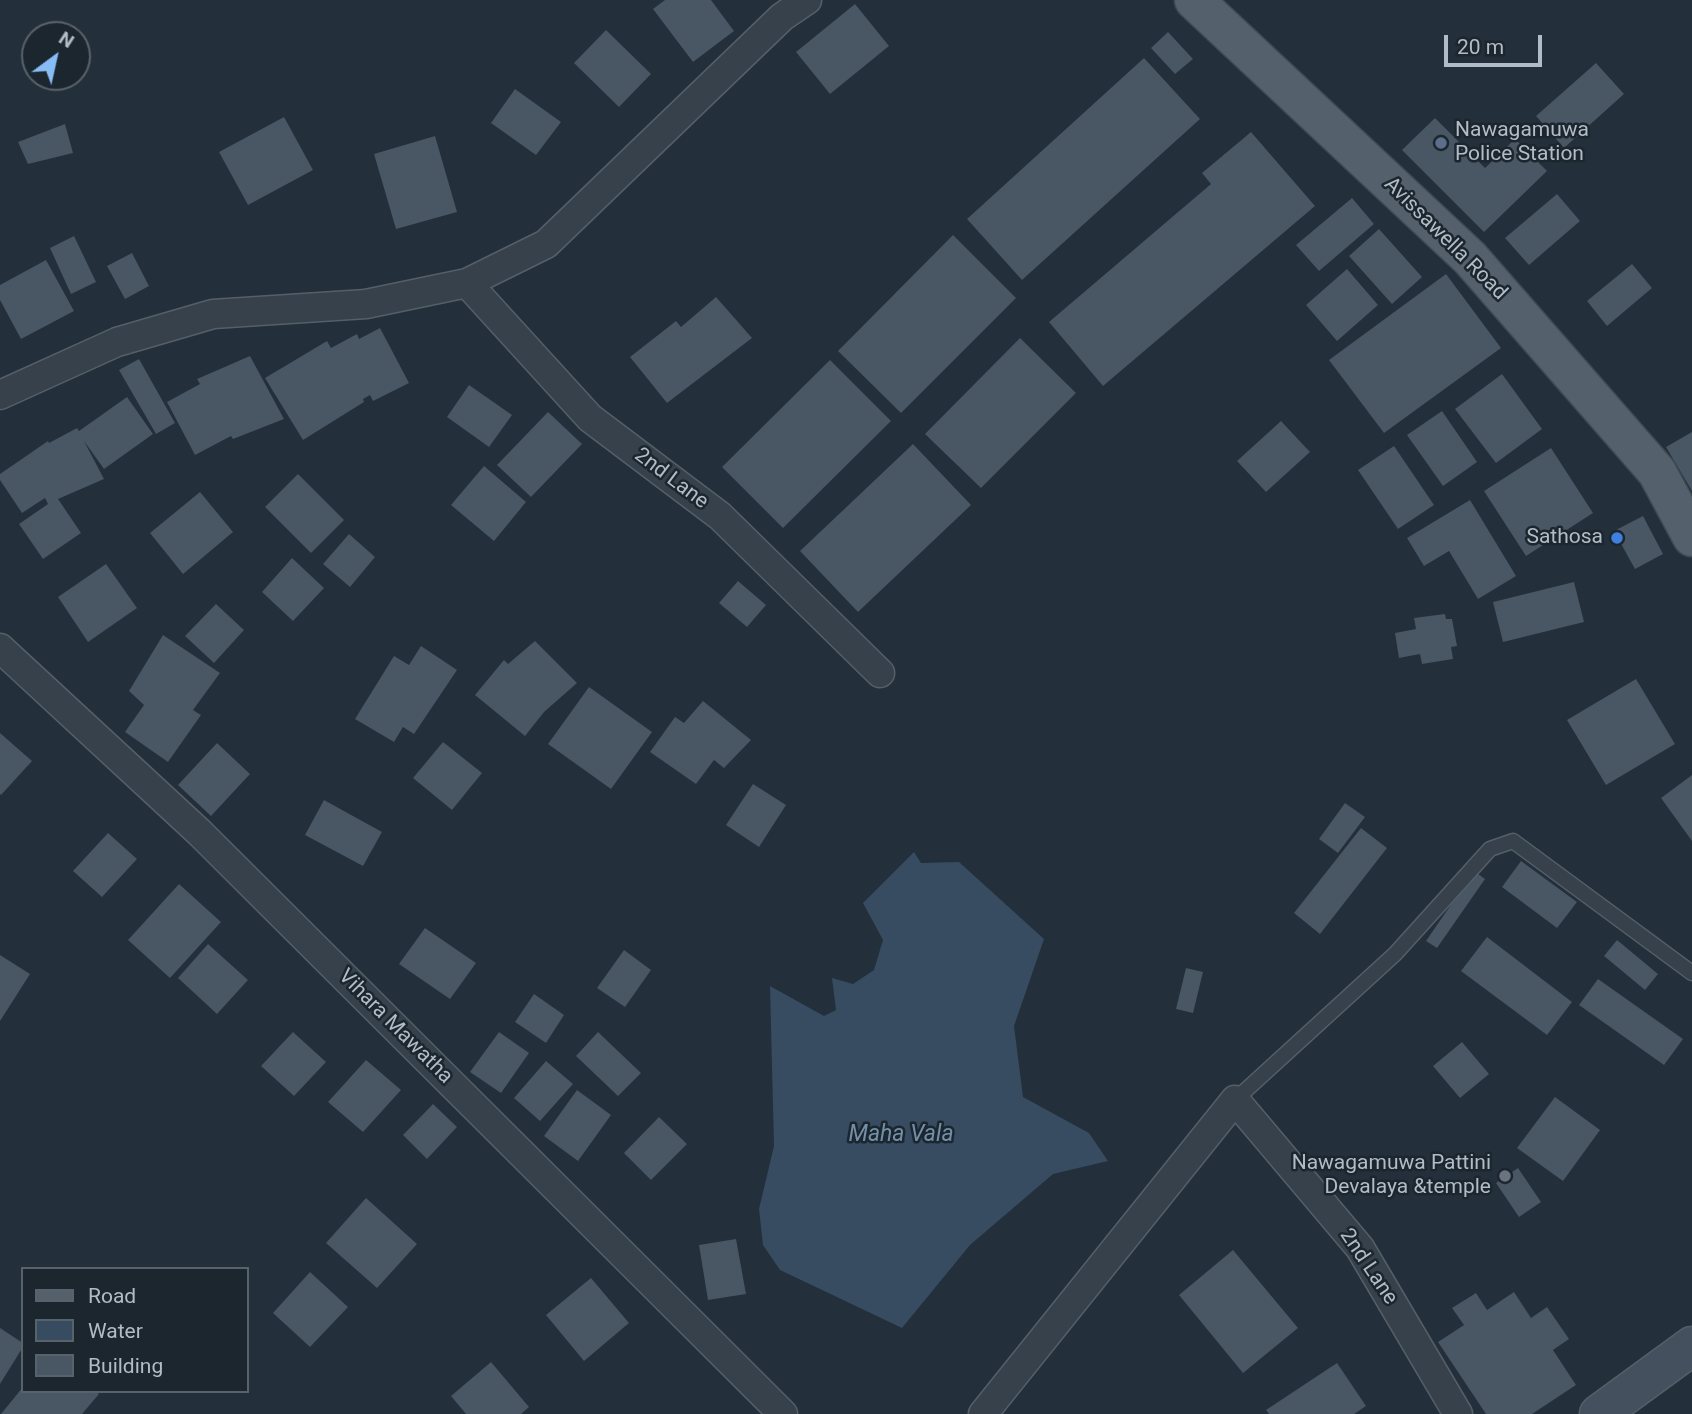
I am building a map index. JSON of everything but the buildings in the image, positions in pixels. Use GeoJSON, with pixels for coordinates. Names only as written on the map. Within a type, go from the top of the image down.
{"type":"FeatureCollection","features":[{"type":"Feature","properties":{"kind":"main road","name":"Avissawella Road"},"geometry":{"type":"LineString","coordinates":[[1194,0],[1470,258],[1657,472],[1692,537]]}},
{"type":"Feature","properties":{"kind":"street"},"geometry":{"type":"LineString","coordinates":[[0,395],[117,342],[213,314],[366,304],[467,283],[545,244],[782,17],[807,0]]}},
{"type":"Feature","properties":{"kind":"street","name":"2nd Lane"},"geometry":{"type":"LineString","coordinates":[[467,283],[590,418],[720,516],[880,673]]}},
{"type":"Feature","properties":{"kind":"street","name":"Vihara Mawatha"},"geometry":{"type":"LineString","coordinates":[[0,648],[199,832],[783,1414]]}},
{"type":"Feature","properties":{"kind":"street"},"geometry":{"type":"LineString","coordinates":[[983,1414],[1235,1100]]}},
{"type":"Feature","properties":{"kind":"street","name":"2nd Lane"},"geometry":{"type":"LineString","coordinates":[[1235,1100],[1360,1248],[1458,1414]]}},
{"type":"Feature","properties":{"kind":"street"},"geometry":{"type":"LineString","coordinates":[[1599,1414],[1692,1346]]}},
{"type":"Feature","properties":{"kind":"lane"},"geometry":{"type":"LineString","coordinates":[[1235,1100],[1395,954],[1490,849],[1513,841],[1692,973]]}},
{"type":"Feature","properties":{"kind":"water","name":"Maha Vala"},"geometry":{"type":"Polygon","coordinates":[[[914,852],[921,863],[959,862],[1044,939],[1014,1026],[1023,1097],[1089,1133],[1108,1161],[1053,1174],[970,1245],[902,1328],[780,1270],[763,1245],[759,1209],[774,1146],[770,986],[824,1016],[836,1010],[832,978],[853,984],[874,970],[883,940],[863,903],[914,852]]]}},
{"type":"Feature","properties":{"kind":"place","name":"Nawagamuwa Police Station"},"geometry":{"type":"Point","coordinates":[1441,143]}},
{"type":"Feature","properties":{"kind":"place","name":"Sathosa"},"geometry":{"type":"Point","coordinates":[1617,538]}},
{"type":"Feature","properties":{"kind":"place","name":"Nawagamuwa Pattini Devalaya &temple"},"geometry":{"type":"Point","coordinates":[1505,1176]}}]}
